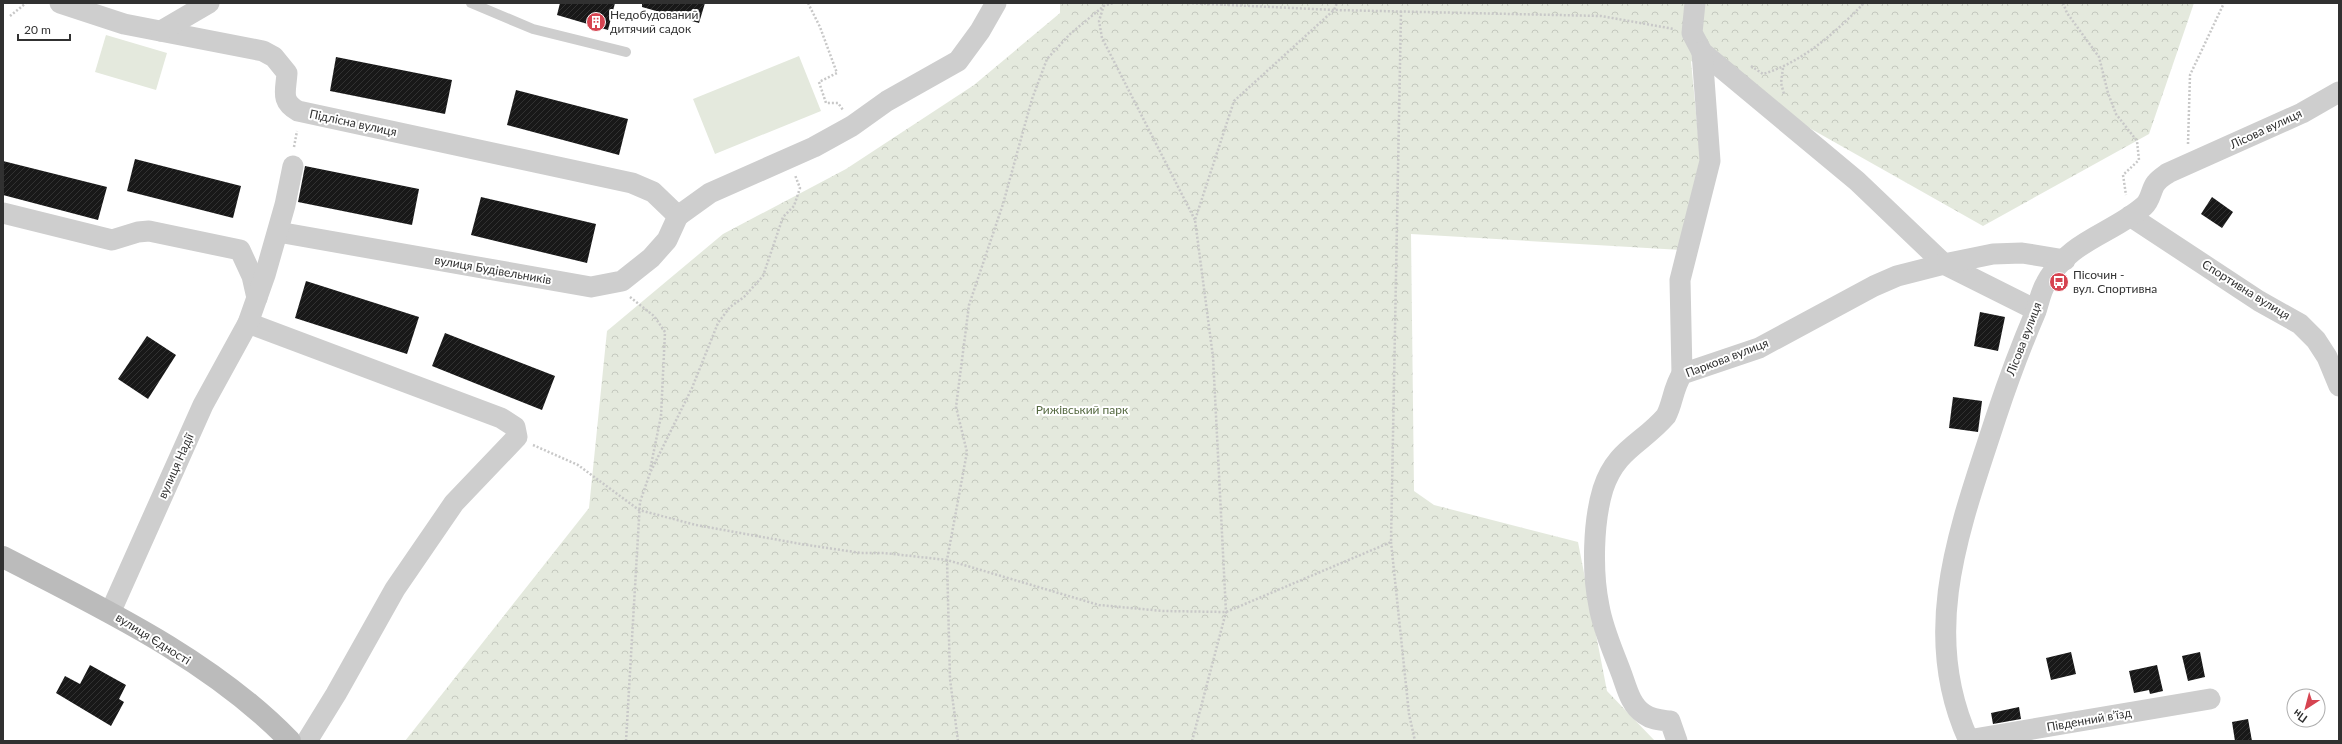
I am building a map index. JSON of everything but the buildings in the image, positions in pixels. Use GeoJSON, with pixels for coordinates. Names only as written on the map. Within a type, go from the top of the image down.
{"type":"FeatureCollection","features":[{"type":"Feature","properties":{"kind":"street","name":"Підлісна вулиця"},"geometry":{"type":"LineString","coordinates":[[60,3],[124,24],[263,51],[274,57],[287,73],[285,99],[289,106],[298,111],[632,183],[653,192],[678,216]]}},
{"type":"Feature","properties":{"kind":"street"},"geometry":{"type":"LineString","coordinates":[[161,31],[209,3]]}},
{"type":"Feature","properties":{"kind":"street"},"geometry":{"type":"LineString","coordinates":[[678,216],[710,193],[792,157],[852,126],[887,101],[958,60],[980,32],[996,3]]}},
{"type":"Feature","properties":{"kind":"street"},"geometry":{"type":"LineString","coordinates":[[1695,3],[1692,33],[1702,52],[1857,181],[1944,264],[2036,310]]}},
{"type":"Feature","properties":{"kind":"street"},"geometry":{"type":"LineString","coordinates":[[1682,374],[1680,280],[1710,161],[1702,52]]}},
{"type":"Feature","properties":{"kind":"street","name":"Лісова вулиця"},"geometry":{"type":"LineString","coordinates":[[1969,740],[1955,708],[1947,675],[1945,641],[1948,587],[1954,550],[2017,355],[2046,283],[2064,260],[2089,238],[2130,216],[2146,205],[2156,183],[2168,172],[2187,165],[2302,113],[2339,92]]}},
{"type":"Feature","properties":{"kind":"street","name":"вулиця Надії"},"geometry":{"type":"LineString","coordinates":[[110,612],[203,405],[248,323],[278,232],[293,166]]}},
{"type":"Feature","properties":{"kind":"street"},"geometry":{"type":"LineString","coordinates":[[3,213],[107,239],[118,240],[138,232],[149,231],[240,250],[252,276],[257,298]]}},
{"type":"Feature","properties":{"kind":"street","name":"вулиця Будівельників"},"geometry":{"type":"LineString","coordinates":[[278,232],[591,287],[622,281],[651,258],[667,240],[678,216]]}},
{"type":"Feature","properties":{"kind":"street","name":"Спортивна вулиця"},"geometry":{"type":"LineString","coordinates":[[2130,216],[2259,300],[2300,324],[2316,340],[2327,357],[2339,386]]}},
{"type":"Feature","properties":{"kind":"street","name":"Паркова вулиця"},"geometry":{"type":"LineString","coordinates":[[1677,741],[1670,721],[1656,720],[1644,715],[1632,700],[1599,606],[1595,558],[1598,513],[1604,488],[1612,470],[1620,455],[1666,416],[1670,409],[1674,388],[1682,374],[1759,348],[1874,286],[1897,276],[1993,254],[2022,253],[2064,260]]}},
{"type":"Feature","properties":{"kind":"street"},"geometry":{"type":"LineString","coordinates":[[248,323],[501,418],[516,432],[454,503],[395,589],[336,694],[306,741]]}},
{"type":"Feature","properties":{"kind":"street","name":"вулиця Єдності"},"geometry":{"type":"LineString","coordinates":[[3,556],[110,612],[182,656],[238,695],[290,741]]}},
{"type":"Feature","properties":{"kind":"street","name":"Південний в’їзд"},"geometry":{"type":"LineString","coordinates":[[1969,740],[2210,699]]}},
{"type":"Feature","properties":{"kind":"lane"},"geometry":{"type":"LineString","coordinates":[[471,3],[532,29],[626,52]]}},
{"type":"Feature","properties":{"kind":"path"},"geometry":{"type":"LineString","coordinates":[[10,16],[26,3]]}},
{"type":"Feature","properties":{"kind":"path"},"geometry":{"type":"LineString","coordinates":[[808,3],[820,27],[837,73],[818,82],[826,103],[838,103]]}},
{"type":"Feature","properties":{"kind":"path"},"geometry":{"type":"LineString","coordinates":[[958,741],[950,679],[947,560],[967,452],[956,407],[969,305],[1003,204],[1032,99],[1047,59],[1070,34],[1105,5],[1114,3]]}},
{"type":"Feature","properties":{"kind":"path"},"geometry":{"type":"LineString","coordinates":[[1188,3],[1334,10],[1601,16],[1692,33]]}},
{"type":"Feature","properties":{"kind":"path"},"geometry":{"type":"LineString","coordinates":[[1196,220],[1234,101],[1334,10],[1337,3]]}},
{"type":"Feature","properties":{"kind":"path"},"geometry":{"type":"LineString","coordinates":[[1750,65],[1763,74],[1783,68],[1841,27],[1864,3]]}},
{"type":"Feature","properties":{"kind":"path"},"geometry":{"type":"LineString","coordinates":[[2064,3],[2067,13],[2099,57],[2108,93],[2116,114],[2137,141],[2138,160],[2122,175],[2130,216]]}},
{"type":"Feature","properties":{"kind":"path"},"geometry":{"type":"LineString","coordinates":[[2187,165],[2190,75],[2224,3]]}},
{"type":"Feature","properties":{"kind":"path"},"geometry":{"type":"LineString","coordinates":[[1105,5],[1099,21],[1102,38],[1196,220],[1212,357],[1226,612],[1192,741]]}},
{"type":"Feature","properties":{"kind":"path"},"geometry":{"type":"LineString","coordinates":[[1401,11],[1391,542],[1410,714],[1415,741]]}},
{"type":"Feature","properties":{"kind":"path"},"geometry":{"type":"LineString","coordinates":[[293,166],[298,111]]}},
{"type":"Feature","properties":{"kind":"path"},"geometry":{"type":"LineString","coordinates":[[626,741],[640,502],[650,473],[692,388],[718,323],[730,308],[744,297],[763,276],[783,217],[794,206],[800,188],[794,171],[792,157]]}},
{"type":"Feature","properties":{"kind":"path"},"geometry":{"type":"LineString","coordinates":[[622,281],[623,289],[632,300],[654,316],[665,332],[661,416],[650,473]]}},
{"type":"Feature","properties":{"kind":"path"},"geometry":{"type":"LineString","coordinates":[[516,432],[578,465],[639,510],[696,524],[802,544],[861,553],[884,553],[947,560],[1099,605],[1163,611],[1226,612],[1391,542]]}},
{"type":"Feature","properties":{"kind":"green space","name":"Рижівський парк"},"geometry":{"type":"Polygon","coordinates":[[[1060,3],[2194,3],[2149,134],[1983,226],[1691,61],[1701,165],[1681,250],[1411,234],[1414,491],[1434,505],[1578,542],[1607,691],[1655,741],[405,741],[589,508],[607,331],[723,234],[846,169],[974,85],[1060,13],[1060,3]]]}},
{"type":"Feature","properties":{"kind":"green space"},"geometry":{"type":"Polygon","coordinates":[[[106,35],[167,53],[156,90],[95,72],[106,35]]]}},
{"type":"Feature","properties":{"kind":"green space"},"geometry":{"type":"Polygon","coordinates":[[[799,56],[821,111],[715,154],[693,99],[799,56]]]}},
{"type":"Feature","properties":{"kind":"place","name":"Недобудований дитячий садок"},"geometry":{"type":"Point","coordinates":[596,22]}},
{"type":"Feature","properties":{"kind":"place","name":"Пісочин - вул. Спортивна"},"geometry":{"type":"Point","coordinates":[2059,282]}}]}
